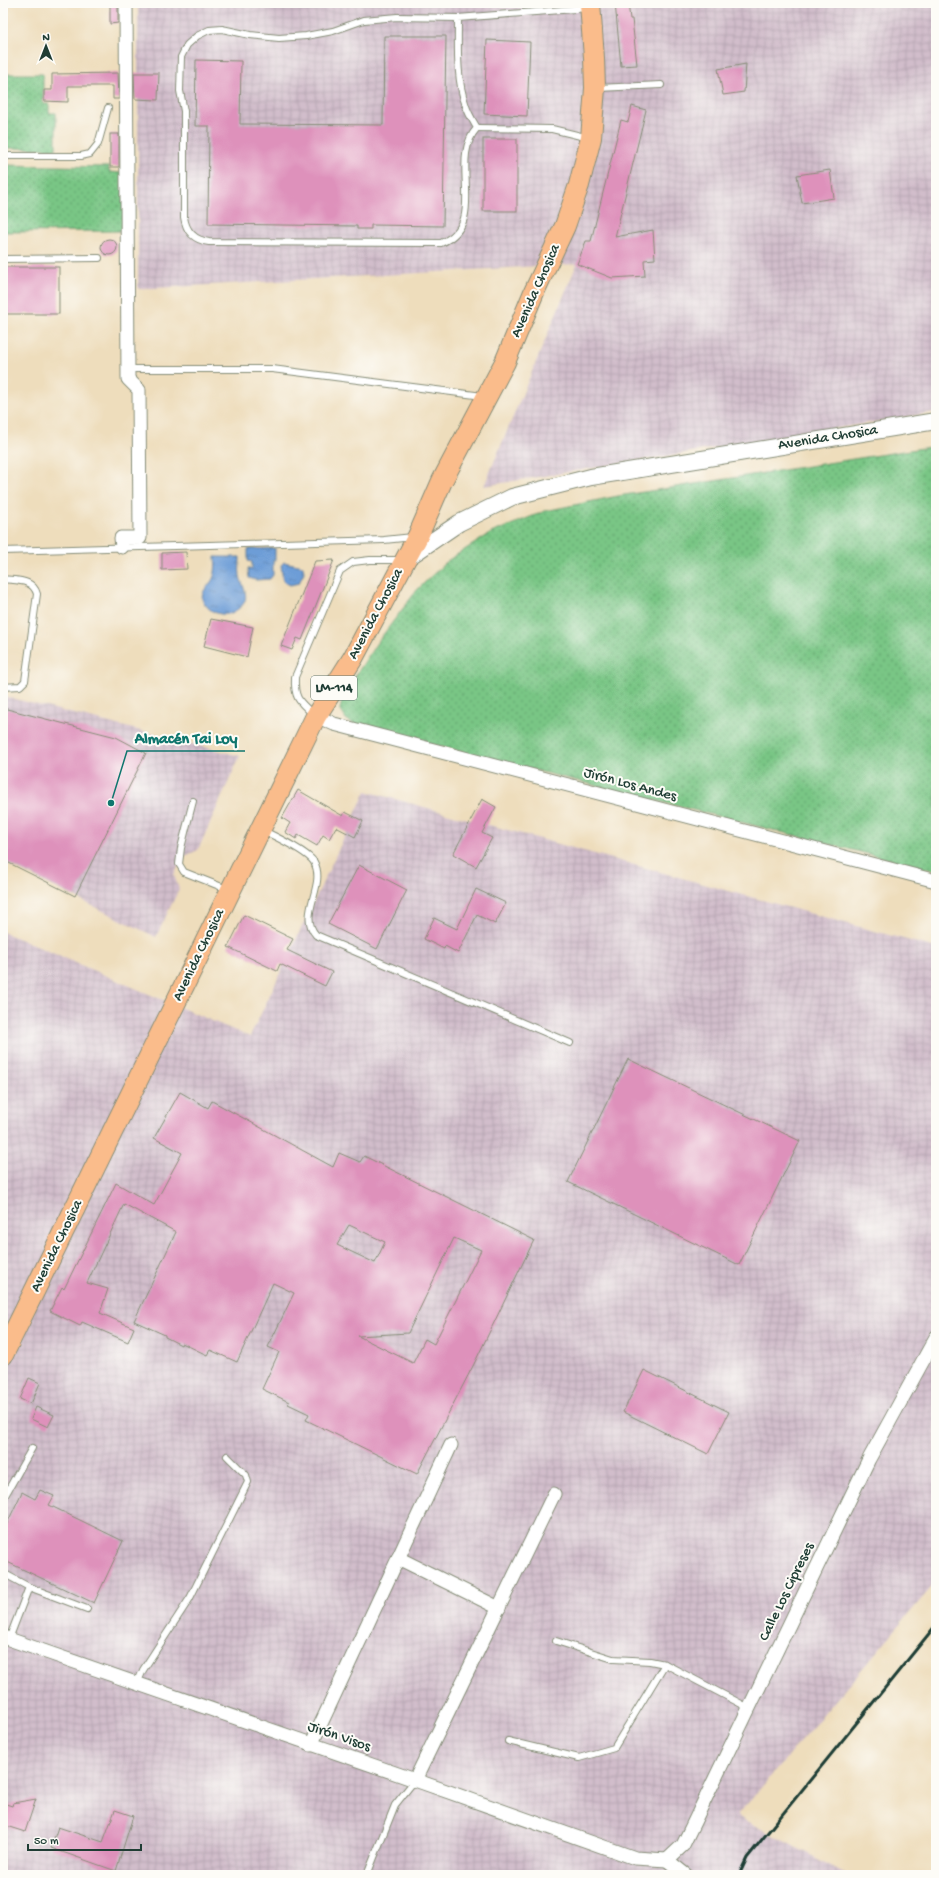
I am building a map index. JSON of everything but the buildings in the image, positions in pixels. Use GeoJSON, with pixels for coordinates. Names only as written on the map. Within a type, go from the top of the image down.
{"type":"FeatureCollection","features":[{"type":"Feature","properties":{"kind":"main road","name":"Avenida Chosica"},"geometry":{"type":"LineString","coordinates":[[3,1355],[316,716],[353,658],[406,560],[442,481],[505,362],[534,292],[565,226],[579,185],[591,138],[595,88],[590,5]]}},
{"type":"Feature","properties":{"kind":"street"},"geometry":{"type":"LineString","coordinates":[[122,547],[122,538],[140,538],[139,390],[128,379],[126,3]]}},
{"type":"Feature","properties":{"kind":"street","name":"Avenida Chosica"},"geometry":{"type":"LineString","coordinates":[[406,560],[459,523],[519,496],[591,477],[936,421]]}},
{"type":"Feature","properties":{"kind":"street","name":"Jirón Los Andes"},"geometry":{"type":"LineString","coordinates":[[316,716],[342,726],[936,881]]}},
{"type":"Feature","properties":{"kind":"street","name":"Calle Los Cipreses"},"geometry":{"type":"LineString","coordinates":[[667,1860],[683,1845],[869,1459],[936,1337]]}},
{"type":"Feature","properties":{"kind":"street"},"geometry":{"type":"LineString","coordinates":[[311,1745],[451,1445]]}},
{"type":"Feature","properties":{"kind":"street"},"geometry":{"type":"LineString","coordinates":[[415,1780],[554,1494]]}},
{"type":"Feature","properties":{"kind":"street"},"geometry":{"type":"LineString","coordinates":[[398,1558],[499,1608]]}},
{"type":"Feature","properties":{"kind":"street","name":"Jirón Visos"},"geometry":{"type":"LineString","coordinates":[[6,1638],[635,1858],[667,1860]]}},
{"type":"Feature","properties":{"kind":"street"},"geometry":{"type":"LineString","coordinates":[[667,1860],[686,1875]]}},
{"type":"Feature","properties":{"kind":"lane"},"geometry":{"type":"LineString","coordinates":[[477,128],[471,135],[466,150],[466,218],[457,234],[441,243],[209,242],[194,237],[185,225],[184,111],[180,91],[181,57],[187,45],[196,36],[208,30],[222,29],[257,36],[279,38],[306,36],[333,31],[364,20],[397,17],[458,18],[590,5]]}},
{"type":"Feature","properties":{"kind":"lane"},"geometry":{"type":"LineString","coordinates":[[458,18],[460,79],[466,106],[477,128]]}},
{"type":"Feature","properties":{"kind":"lane"},"geometry":{"type":"LineString","coordinates":[[595,88],[661,85]]}},
{"type":"Feature","properties":{"kind":"lane"},"geometry":{"type":"LineString","coordinates":[[3,156],[81,156],[90,154],[98,144],[108,108]]}},
{"type":"Feature","properties":{"kind":"lane"},"geometry":{"type":"LineString","coordinates":[[477,128],[552,129],[591,138]]}},
{"type":"Feature","properties":{"kind":"lane"},"geometry":{"type":"LineString","coordinates":[[3,259],[99,258]]}},
{"type":"Feature","properties":{"kind":"lane"},"geometry":{"type":"LineString","coordinates":[[128,369],[272,370],[487,397]]}},
{"type":"Feature","properties":{"kind":"lane"},"geometry":{"type":"LineString","coordinates":[[3,551],[384,540],[418,536]]}},
{"type":"Feature","properties":{"kind":"lane"},"geometry":{"type":"LineString","coordinates":[[316,716],[301,704],[294,691],[295,677],[340,572],[353,562],[370,560],[406,560]]}},
{"type":"Feature","properties":{"kind":"lane"},"geometry":{"type":"LineString","coordinates":[[3,579],[28,582],[35,587],[37,594],[25,681],[20,686],[3,687]]}},
{"type":"Feature","properties":{"kind":"lane"},"geometry":{"type":"LineString","coordinates":[[193,801],[181,848],[179,864],[184,872],[231,891]]}},
{"type":"Feature","properties":{"kind":"lane"},"geometry":{"type":"LineString","coordinates":[[261,829],[290,843],[314,862],[318,876],[309,919],[311,929],[316,935],[570,1043]]}},
{"type":"Feature","properties":{"kind":"lane"},"geometry":{"type":"LineString","coordinates":[[3,1499],[32,1448]]}},
{"type":"Feature","properties":{"kind":"lane"},"geometry":{"type":"LineString","coordinates":[[137,1684],[143,1670],[190,1598],[248,1482],[246,1475],[227,1456]]}},
{"type":"Feature","properties":{"kind":"lane"},"geometry":{"type":"LineString","coordinates":[[3,1573],[29,1587],[87,1608]]}},
{"type":"Feature","properties":{"kind":"lane"},"geometry":{"type":"LineString","coordinates":[[6,1638],[29,1587]]}},
{"type":"Feature","properties":{"kind":"lane"},"geometry":{"type":"LineString","coordinates":[[556,1641],[613,1659],[650,1661],[665,1664],[749,1708]]}},
{"type":"Feature","properties":{"kind":"lane"},"geometry":{"type":"LineString","coordinates":[[508,1741],[579,1758],[614,1748],[665,1664]]}},
{"type":"Feature","properties":{"kind":"lane"},"geometry":{"type":"LineString","coordinates":[[367,1875],[395,1805],[415,1780]]}},
{"type":"Feature","properties":{"kind":"shaded area"},"geometry":{"type":"Polygon","coordinates":[[[138,3],[936,3],[936,412],[484,486],[577,264],[138,289],[138,3]]]}},
{"type":"Feature","properties":{"kind":"shaded area"},"geometry":{"type":"Polygon","coordinates":[[[3,696],[240,756],[198,850],[183,857],[174,875],[179,889],[156,937],[3,862],[3,696]]]}},
{"type":"Feature","properties":{"kind":"shaded area"},"geometry":{"type":"Polygon","coordinates":[[[366,791],[936,948],[936,1582],[737,1816],[848,1875],[3,1875],[3,932],[250,1037],[366,791]]]}},
{"type":"Feature","properties":{"kind":"green space"},"geometry":{"type":"Polygon","coordinates":[[[3,74],[43,74],[43,104],[49,104],[49,113],[56,113],[56,149],[3,148],[3,74]]]}},
{"type":"Feature","properties":{"kind":"green space"},"geometry":{"type":"Polygon","coordinates":[[[3,165],[109,167],[109,172],[123,173],[124,231],[3,232],[3,165]]]}},
{"type":"Feature","properties":{"kind":"green space"},"geometry":{"type":"Polygon","coordinates":[[[936,446],[936,871],[355,725],[346,719],[340,709],[344,694],[376,644],[417,590],[447,561],[491,533],[545,511],[618,496],[936,446]]]}},
{"type":"Feature","properties":{"kind":"water"},"geometry":{"type":"Polygon","coordinates":[[[275,548],[273,575],[270,579],[256,580],[249,578],[248,569],[252,569],[252,562],[248,561],[248,549],[275,548]]]}},
{"type":"Feature","properties":{"kind":"water"},"geometry":{"type":"Polygon","coordinates":[[[215,557],[240,557],[240,576],[246,598],[238,609],[228,614],[212,611],[207,607],[202,599],[204,591],[211,582],[215,573],[215,557]]]}},
{"type":"Feature","properties":{"kind":"water"},"geometry":{"type":"Polygon","coordinates":[[[284,562],[303,566],[304,572],[299,583],[290,585],[283,581],[281,565],[284,562]]]}},
{"type":"Feature","properties":{"kind":"railway"},"geometry":{"type":"LineString","coordinates":[[739,1875],[747,1858],[936,1625]]}},
{"type":"Feature","properties":{"kind":"place","name":"Almacén Tai Loy"},"geometry":{"type":"Point","coordinates":[111,803]}}]}
